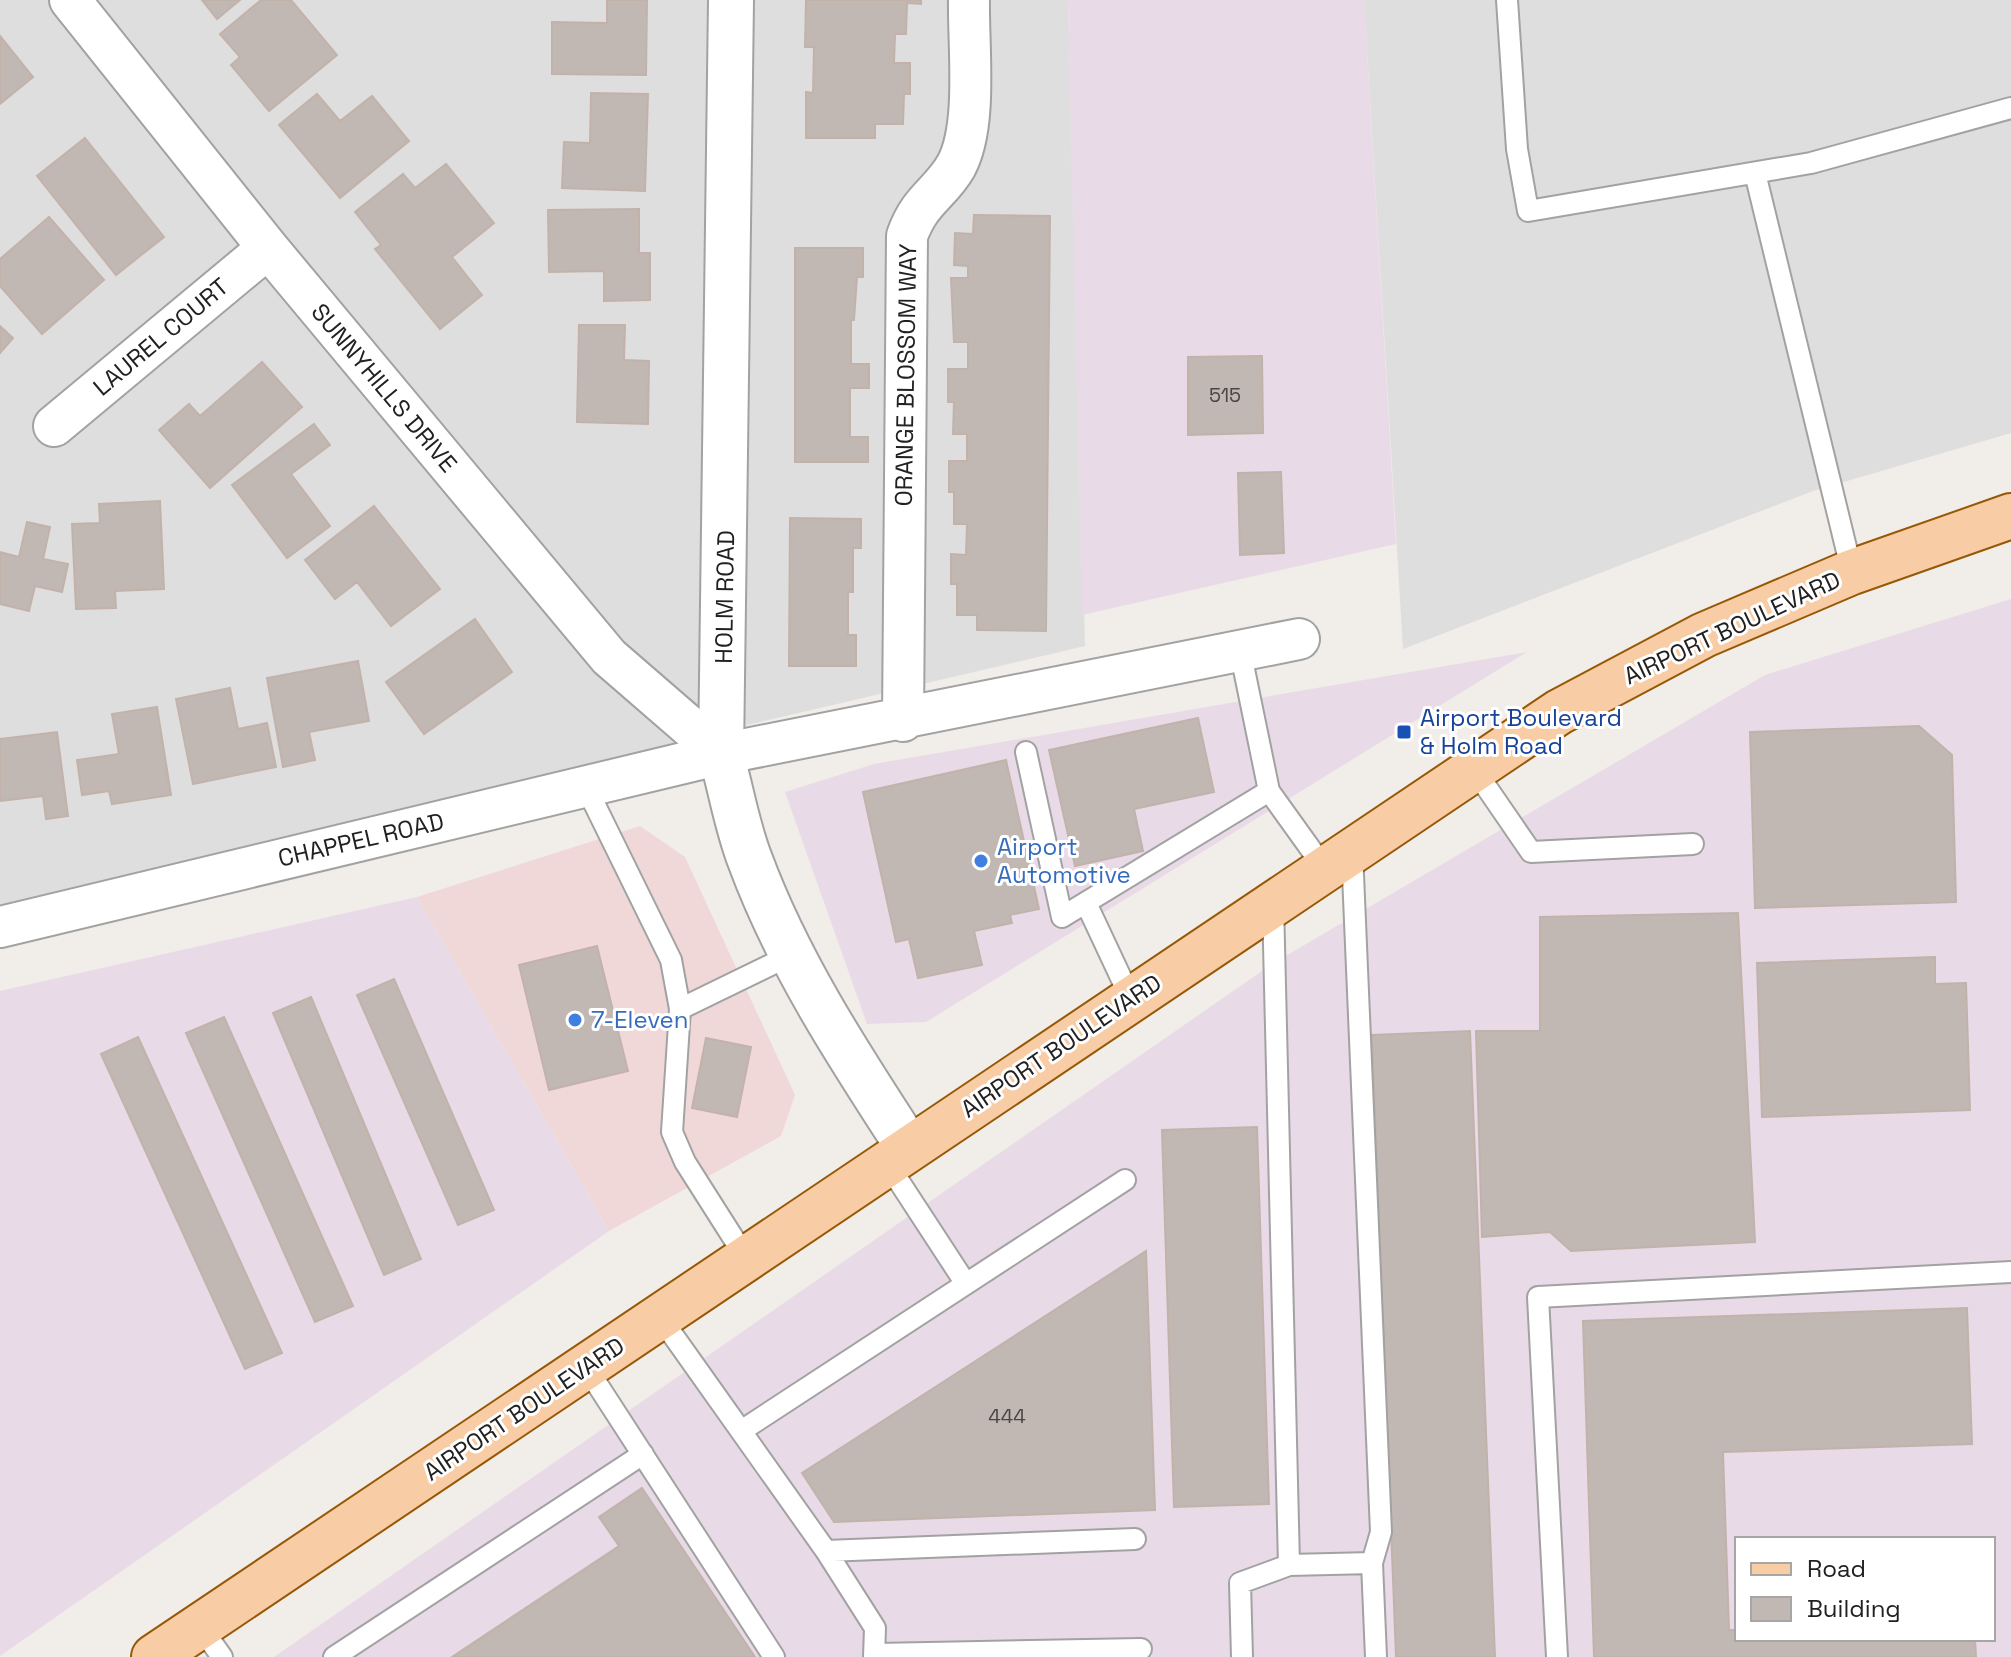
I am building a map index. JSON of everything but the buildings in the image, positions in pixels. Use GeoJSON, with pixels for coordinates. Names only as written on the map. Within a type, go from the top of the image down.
{"type":"FeatureCollection","features":[{"type":"Feature","properties":{"kind":"main road","name":"AIRPORT BOULEVARD"},"geometry":{"type":"LineString","coordinates":[[154,1657],[211,1642],[586,1367],[1559,712],[1704,635],[1852,572],[2011,516]]}},
{"type":"Feature","properties":{"kind":"street","name":"SUNNYHILLS DRIVE"},"geometry":{"type":"LineString","coordinates":[[70,0],[268,248],[609,657],[721,754]]}},
{"type":"Feature","properties":{"kind":"street","name":"HOLM ROAD"},"geometry":{"type":"LineString","coordinates":[[731,0],[721,754],[749,859],[791,955],[855,1066],[898,1155]]}},
{"type":"Feature","properties":{"kind":"street","name":"ORANGE BLOSSOM WAY"},"geometry":{"type":"LineString","coordinates":[[903,721],[907,236],[919,209],[955,168],[963,150],[967,125],[969,0]]}},
{"type":"Feature","properties":{"kind":"street","name":"LAUREL COURT"},"geometry":{"type":"LineString","coordinates":[[54,426],[268,248]]}},
{"type":"Feature","properties":{"kind":"street","name":"CHAPPEL ROAD"},"geometry":{"type":"LineString","coordinates":[[0,927],[721,754],[903,721],[1299,639]]}},
{"type":"Feature","properties":{"kind":"lane"},"geometry":{"type":"LineString","coordinates":[[1507,0],[1517,149],[1528,211],[1811,163],[2011,108]]}},
{"type":"Feature","properties":{"kind":"lane"},"geometry":{"type":"LineString","coordinates":[[1755,173],[1852,572]]}},
{"type":"Feature","properties":{"kind":"lane"},"geometry":{"type":"LineString","coordinates":[[1240,650],[1269,791],[1338,860],[1381,1532],[1372,1563],[1376,1657]]}},
{"type":"Feature","properties":{"kind":"lane"},"geometry":{"type":"LineString","coordinates":[[1026,752],[1062,917],[1269,791]]}},
{"type":"Feature","properties":{"kind":"lane"},"geometry":{"type":"LineString","coordinates":[[1474,769],[1531,852],[1693,844]]}},
{"type":"Feature","properties":{"kind":"lane"},"geometry":{"type":"LineString","coordinates":[[586,787],[671,960],[680,1009],[672,1132],[685,1162],[746,1258]]}},
{"type":"Feature","properties":{"kind":"lane"},"geometry":{"type":"LineString","coordinates":[[1086,903],[1131,999]]}},
{"type":"Feature","properties":{"kind":"lane"},"geometry":{"type":"LineString","coordinates":[[1273,903],[1289,1565]]}},
{"type":"Feature","properties":{"kind":"lane"},"geometry":{"type":"LineString","coordinates":[[680,1009],[791,955]]}},
{"type":"Feature","properties":{"kind":"lane"},"geometry":{"type":"LineString","coordinates":[[898,1155],[966,1284]]}},
{"type":"Feature","properties":{"kind":"lane"},"geometry":{"type":"LineString","coordinates":[[741,1431],[1125,1180]]}},
{"type":"Feature","properties":{"kind":"lane"},"geometry":{"type":"LineString","coordinates":[[1557,1657],[1538,1297],[2011,1272]]}},
{"type":"Feature","properties":{"kind":"lane"},"geometry":{"type":"LineString","coordinates":[[660,1317],[826,1551],[875,1628],[875,1656],[1141,1649]]}},
{"type":"Feature","properties":{"kind":"lane"},"geometry":{"type":"LineString","coordinates":[[586,1367],[774,1657]]}},
{"type":"Feature","properties":{"kind":"lane"},"geometry":{"type":"LineString","coordinates":[[334,1657],[643,1454]]}},
{"type":"Feature","properties":{"kind":"lane"},"geometry":{"type":"LineString","coordinates":[[826,1551],[1135,1539]]}},
{"type":"Feature","properties":{"kind":"lane"},"geometry":{"type":"LineString","coordinates":[[1242,1657],[1240,1583],[1289,1565],[1372,1563]]}},
{"type":"Feature","properties":{"kind":"shaded area"},"geometry":{"type":"Polygon","coordinates":[[[0,0],[1068,0],[1085,646],[696,737],[0,920],[0,0]]]}},
{"type":"Feature","properties":{"kind":"shaded area"},"geometry":{"type":"Polygon","coordinates":[[[1068,0],[1364,0],[1396,544],[1082,615],[1068,0]]]}},
{"type":"Feature","properties":{"kind":"shaded area"},"geometry":{"type":"Polygon","coordinates":[[[1364,0],[2011,0],[2011,433],[1813,491],[1403,649],[1364,0]]]}},
{"type":"Feature","properties":{"kind":"shaded area"},"geometry":{"type":"Polygon","coordinates":[[[2011,599],[2011,1657],[274,1657],[1272,964],[1765,675],[2011,599]]]}},
{"type":"Feature","properties":{"kind":"shaded area"},"geometry":{"type":"Polygon","coordinates":[[[1527,652],[926,1022],[867,1024],[785,792],[874,764],[1527,652]]]}},
{"type":"Feature","properties":{"kind":"shaded area"},"geometry":{"type":"Polygon","coordinates":[[[640,826],[685,857],[795,1095],[781,1136],[609,1231],[417,897],[640,826]]]}},
{"type":"Feature","properties":{"kind":"shaded area"},"geometry":{"type":"Polygon","coordinates":[[[417,897],[609,1231],[0,1656],[0,991],[417,897]]]}},
{"type":"Feature","properties":{"kind":"place","name":"Airport Boulevard & Holm Road"},"geometry":{"type":"Point","coordinates":[1404,732]}},
{"type":"Feature","properties":{"kind":"place","name":"Airport Automotive"},"geometry":{"type":"Point","coordinates":[981,861]}},
{"type":"Feature","properties":{"kind":"place","name":"7-Eleven"},"geometry":{"type":"Point","coordinates":[575,1020]}}]}
